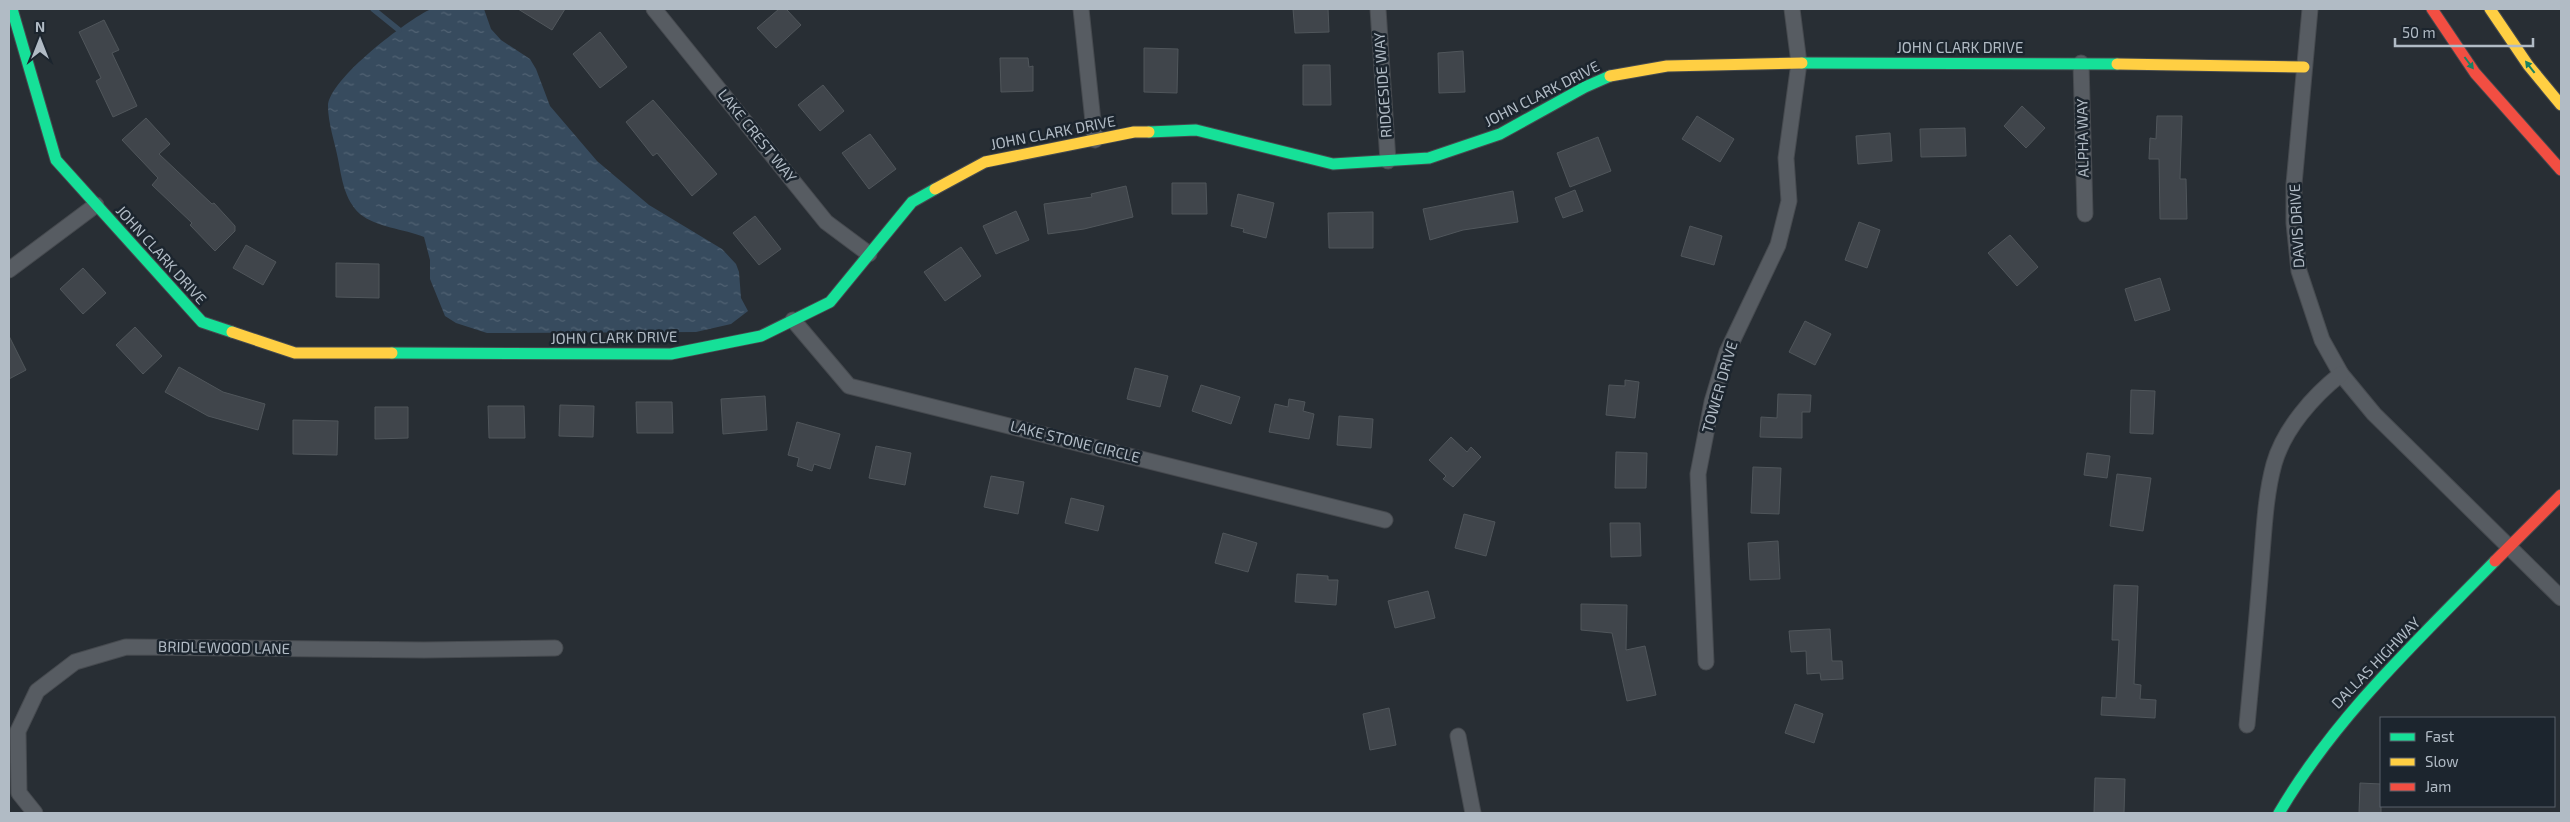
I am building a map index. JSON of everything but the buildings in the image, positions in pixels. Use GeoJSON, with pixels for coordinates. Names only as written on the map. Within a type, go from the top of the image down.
{"type":"FeatureCollection","features":[{"type":"Feature","properties":{"kind":"street","name":"JOHN CLARK DRIVE"},"geometry":{"type":"LineString","coordinates":[[12,9],[56,160],[202,322],[295,353],[671,354],[761,336],[830,302],[912,202],[985,162],[1134,132],[1196,130],[1333,164],[1388,161],[1429,158],[1500,134],[1585,87],[1614,74],[1667,66],[1799,63],[2082,63],[2304,67]]}},
{"type":"Feature","properties":{"kind":"street"},"geometry":{"type":"LineString","coordinates":[[1081,9],[1095,140]]}},
{"type":"Feature","properties":{"kind":"street","name":"RIDGESIDE WAY"},"geometry":{"type":"LineString","coordinates":[[1378,9],[1388,161]]}},
{"type":"Feature","properties":{"kind":"street","name":"TOWER DRIVE"},"geometry":{"type":"LineString","coordinates":[[1706,662],[1698,474],[1712,402],[1727,352],[1778,245],[1789,201],[1786,158],[1799,63],[1792,9]]}},
{"type":"Feature","properties":{"kind":"street","name":"DAVIS DRIVE"},"geometry":{"type":"LineString","coordinates":[[2310,9],[2294,184],[2297,260],[2313,317],[2341,374],[2362,400],[2398,439],[2511,546],[2561,598]]}},
{"type":"Feature","properties":{"kind":"street"},"geometry":{"type":"LineString","coordinates":[[2432,9],[2441,27],[2480,78],[2561,170]]}},
{"type":"Feature","properties":{"kind":"street"},"geometry":{"type":"LineString","coordinates":[[2490,9],[2528,65],[2561,105]]}},
{"type":"Feature","properties":{"kind":"street","name":"LAKE CREST WAY"},"geometry":{"type":"LineString","coordinates":[[657,10],[826,222],[869,254]]}},
{"type":"Feature","properties":{"kind":"street","name":"ALPHA WAY"},"geometry":{"type":"LineString","coordinates":[[2082,63],[2084,214]]}},
{"type":"Feature","properties":{"kind":"street"},"geometry":{"type":"LineString","coordinates":[[9,270],[96,205]]}},
{"type":"Feature","properties":{"kind":"street","name":"LAKE STONE CIRCLE"},"geometry":{"type":"LineString","coordinates":[[793,320],[849,386],[1385,520]]}},
{"type":"Feature","properties":{"kind":"street"},"geometry":{"type":"LineString","coordinates":[[2247,725],[2266,517],[2274,464],[2283,444],[2303,413],[2326,386],[2341,374]]}},
{"type":"Feature","properties":{"kind":"street","name":"DALLAS HIGHWAY"},"geometry":{"type":"LineString","coordinates":[[2279,813],[2306,767],[2343,718],[2561,495]]}},
{"type":"Feature","properties":{"kind":"street","name":"BRIDLEWOOD LANE"},"geometry":{"type":"LineString","coordinates":[[35,813],[19,793],[18,731],[37,691],[75,662],[126,647],[424,650],[555,648]]}},
{"type":"Feature","properties":{"kind":"street"},"geometry":{"type":"LineString","coordinates":[[1458,736],[1473,813]]}},
{"type":"Feature","properties":{"kind":"water"},"geometry":{"type":"Polygon","coordinates":[[[431,9],[484,9],[491,29],[501,40],[530,59],[536,69],[550,106],[597,161],[649,205],[722,249],[736,264],[739,272],[741,298],[748,311],[731,324],[696,332],[487,333],[456,323],[445,316],[430,279],[430,260],[424,237],[374,222],[360,214],[350,202],[342,181],[328,113],[328,106],[332,95],[341,81],[355,66],[388,37],[431,9]]]}},
{"type":"Feature","properties":{"kind":"waterway"},"geometry":{"type":"LineString","coordinates":[[373,9],[399,30]]}},
{"type":"Feature","properties":{"kind":"traffic: fast"},"geometry":{"type":"LineString","coordinates":[[12,9],[56,160],[202,322],[232,332]]}},
{"type":"Feature","properties":{"kind":"traffic: fast"},"geometry":{"type":"LineString","coordinates":[[1802,63],[2117,64]]}},
{"type":"Feature","properties":{"kind":"traffic: fast"},"geometry":{"type":"LineString","coordinates":[[1149,132],[1196,130],[1333,164],[1429,158],[1500,134],[1585,87],[1610,76]]}},
{"type":"Feature","properties":{"kind":"traffic: fast"},"geometry":{"type":"LineString","coordinates":[[392,353],[671,354],[761,336],[830,302],[912,202],[935,189]]}},
{"type":"Feature","properties":{"kind":"traffic: fast"},"geometry":{"type":"LineString","coordinates":[[2279,813],[2301,778],[2352,712],[2407,650],[2495,561]]}},
{"type":"Feature","properties":{"kind":"traffic: slow"},"geometry":{"type":"LineString","coordinates":[[2490,9],[2528,65],[2561,105]]}},
{"type":"Feature","properties":{"kind":"traffic: slow"},"geometry":{"type":"LineString","coordinates":[[1610,76],[1667,66],[1802,63]]}},
{"type":"Feature","properties":{"kind":"traffic: slow"},"geometry":{"type":"LineString","coordinates":[[2117,64],[2304,67]]}},
{"type":"Feature","properties":{"kind":"traffic: slow"},"geometry":{"type":"LineString","coordinates":[[935,189],[985,162],[1134,132],[1149,132]]}},
{"type":"Feature","properties":{"kind":"traffic: slow"},"geometry":{"type":"LineString","coordinates":[[232,332],[295,353],[392,353]]}},
{"type":"Feature","properties":{"kind":"traffic: jam"},"geometry":{"type":"LineString","coordinates":[[2432,9],[2475,73],[2561,170]]}},
{"type":"Feature","properties":{"kind":"traffic: jam"},"geometry":{"type":"LineString","coordinates":[[2495,561],[2561,495]]}}]}
